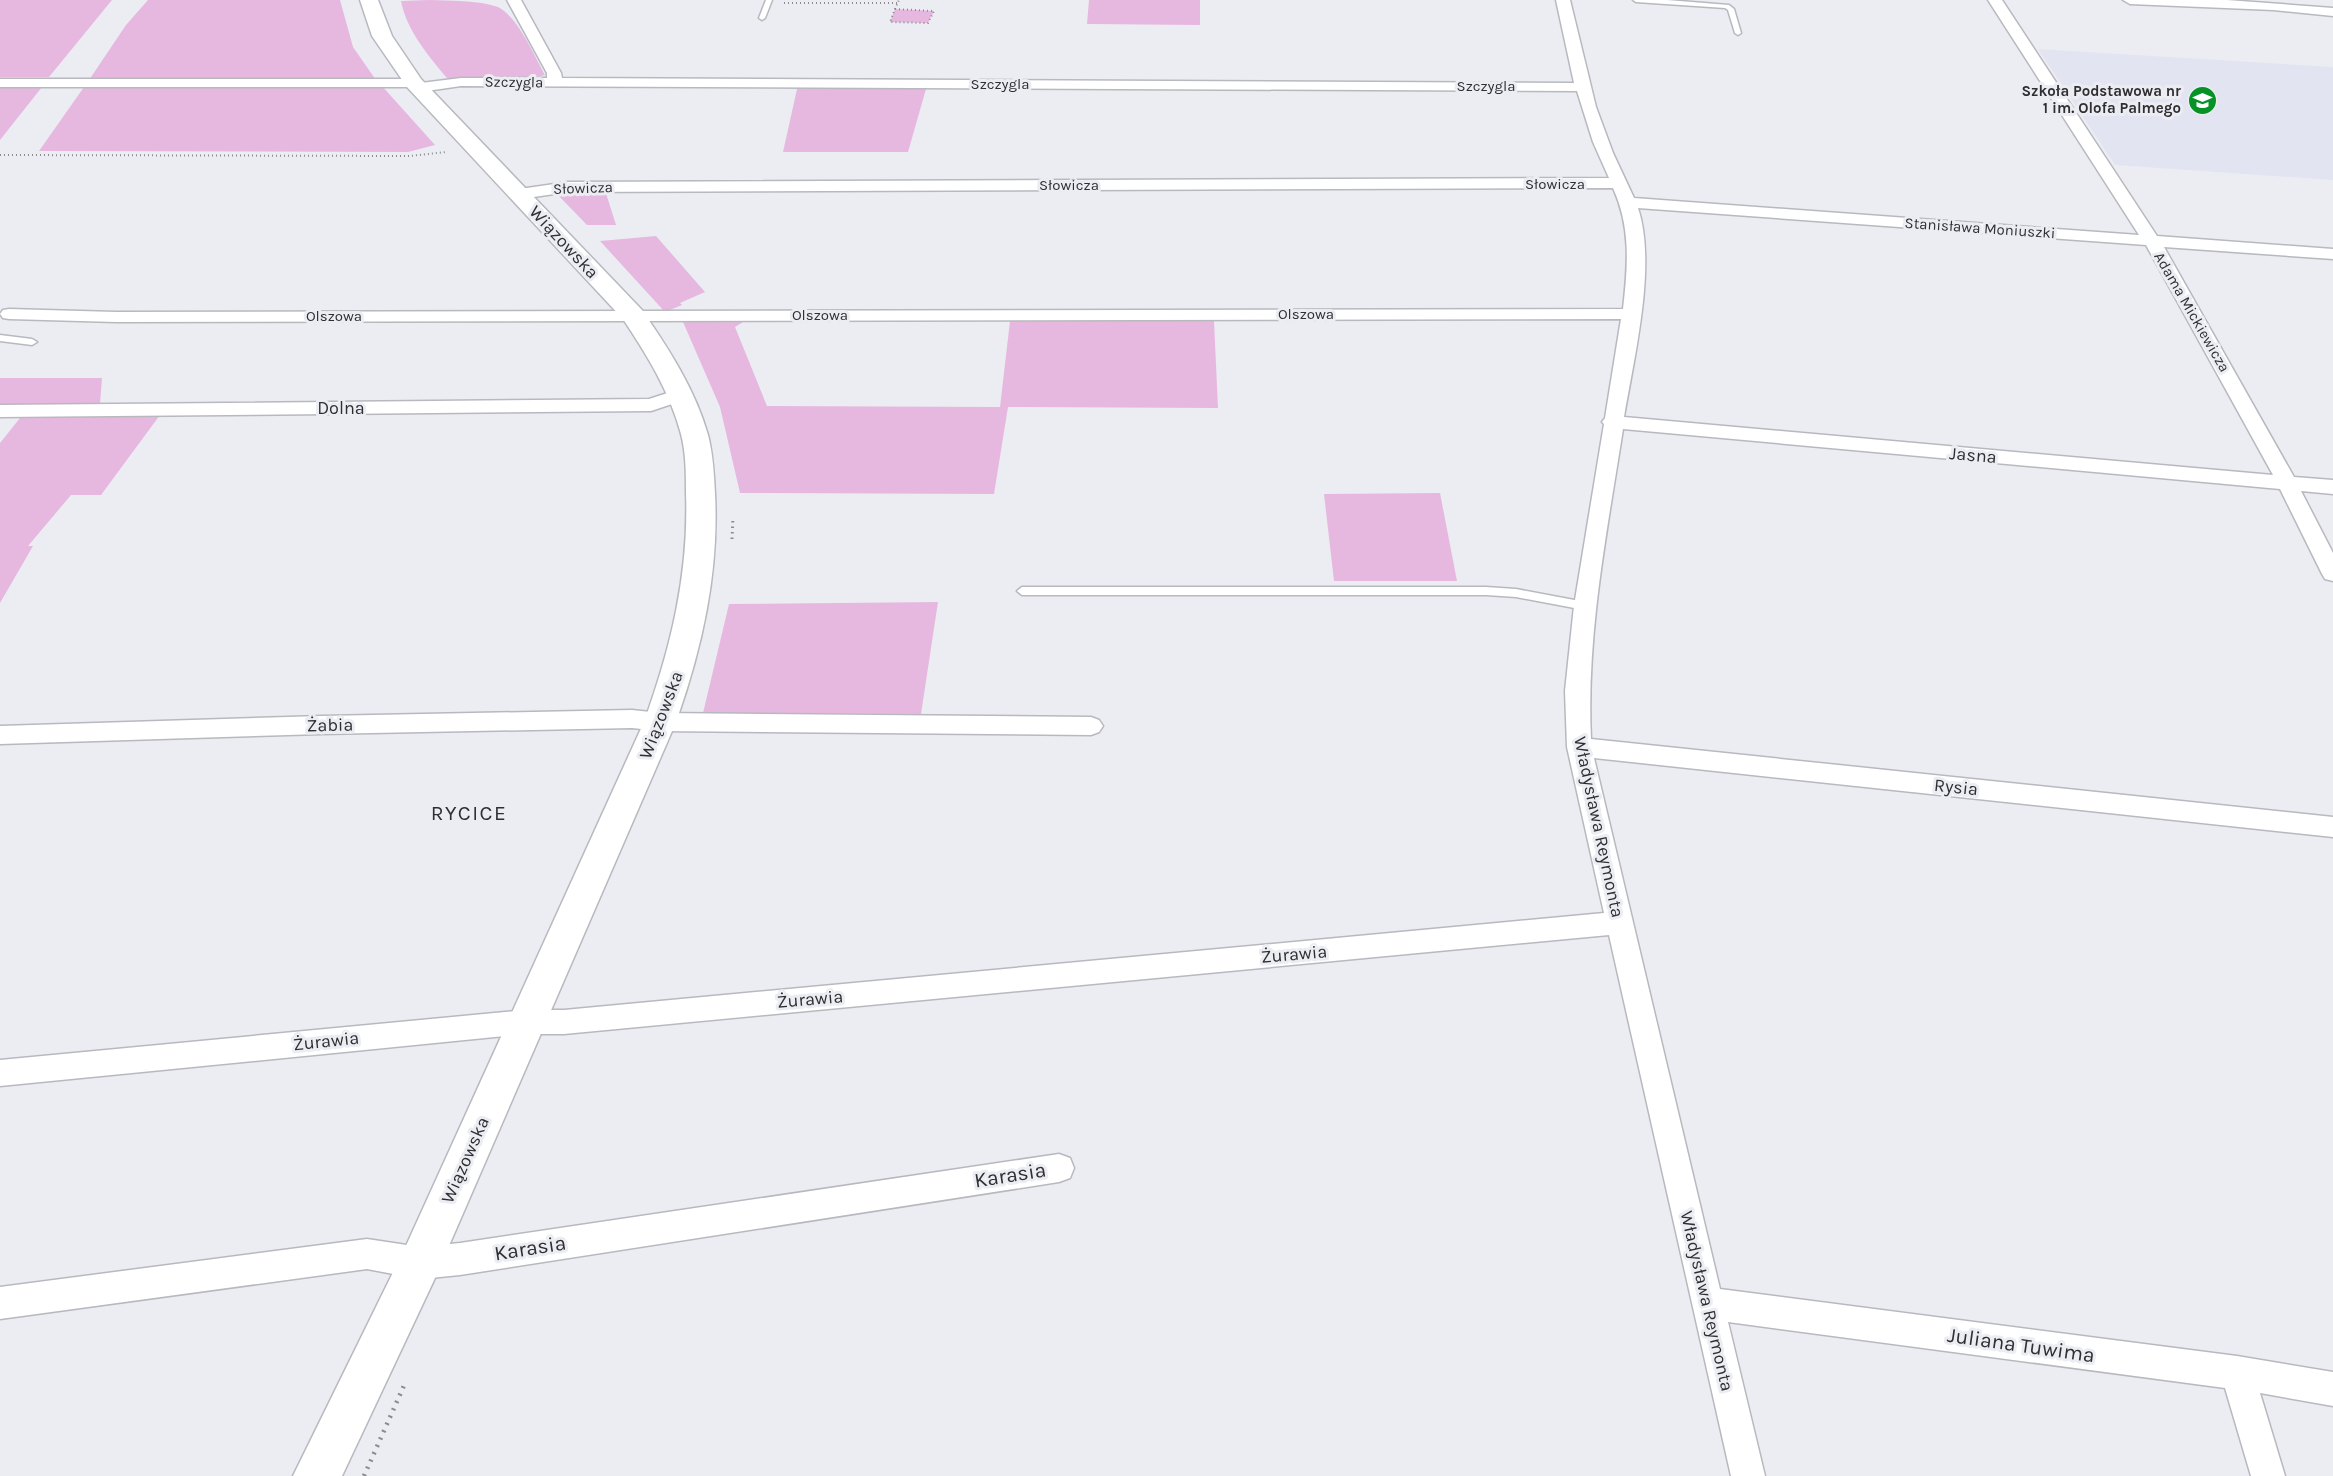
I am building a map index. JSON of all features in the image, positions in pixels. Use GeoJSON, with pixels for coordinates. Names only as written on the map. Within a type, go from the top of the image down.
{"type":"FeatureCollection","features":[{"type":"Feature","properties":{"kind":"main road","name":"Wiązowska"},"geometry":{"type":"LineString","coordinates":[[317,1476],[420,1263],[660,722],[686,644],[701,553],[702,506],[699,462],[693,428],[680,395],[658,353],[633,315],[417,85],[382,36],[369,0]]}},
{"type":"Feature","properties":{"kind":"street"},"geometry":{"type":"LineString","coordinates":[[514,0],[554,73],[555,83]]}},
{"type":"Feature","properties":{"kind":"street","name":"Władysława Reymonta"},"geometry":{"type":"LineString","coordinates":[[1563,0],[1581,87],[1635,229],[1636,269],[1585,606],[1577,691],[1579,747],[1748,1476]]}},
{"type":"Feature","properties":{"kind":"street","name":"Adama Mickiewicza"},"geometry":{"type":"LineString","coordinates":[[1995,0],[2150,241],[2169,266],[2288,483],[2333,574]]}},
{"type":"Feature","properties":{"kind":"street"},"geometry":{"type":"LineString","coordinates":[[2130,0],[2273,6],[2333,12]]}},
{"type":"Feature","properties":{"kind":"street","name":"Szczygla"},"geometry":{"type":"LineString","coordinates":[[0,82],[1581,87]]}},
{"type":"Feature","properties":{"kind":"street","name":"Słowicza"},"geometry":{"type":"LineString","coordinates":[[520,194],[568,186],[1622,193]]}},
{"type":"Feature","properties":{"kind":"street","name":"Stanisława Moniuszki"},"geometry":{"type":"LineString","coordinates":[[1622,193],[2150,241],[2333,254]]}},
{"type":"Feature","properties":{"kind":"street","name":"Olszowa"},"geometry":{"type":"LineString","coordinates":[[9,314],[116,317],[1630,314]]}},
{"type":"Feature","properties":{"kind":"street","name":"Dolna"},"geometry":{"type":"LineString","coordinates":[[0,411],[651,405],[680,395]]}},
{"type":"Feature","properties":{"kind":"street","name":"Jasna"},"geometry":{"type":"LineString","coordinates":[[1612,422],[2333,487]]}},
{"type":"Feature","properties":{"kind":"street","name":"Żabia"},"geometry":{"type":"LineString","coordinates":[[0,735],[322,725],[632,719],[660,722],[1091,726]]}},
{"type":"Feature","properties":{"kind":"street","name":"Rysia"},"geometry":{"type":"LineString","coordinates":[[1579,747],[2333,827]]}},
{"type":"Feature","properties":{"kind":"street","name":"Żurawia"},"geometry":{"type":"LineString","coordinates":[[0,1073],[526,1022],[576,1021],[1619,923]]}},
{"type":"Feature","properties":{"kind":"street","name":"Karasia"},"geometry":{"type":"LineString","coordinates":[[0,1303],[367,1254],[420,1263],[460,1259],[1059,1168]]}},
{"type":"Feature","properties":{"kind":"street","name":"Juliana Tuwima"},"geometry":{"type":"LineString","coordinates":[[1708,1304],[2237,1373],[2333,1389]]}},
{"type":"Feature","properties":{"kind":"street"},"geometry":{"type":"LineString","coordinates":[[2237,1373],[2268,1476]]}},
{"type":"Feature","properties":{"kind":"lane"},"geometry":{"type":"LineString","coordinates":[[1636,0],[1726,6],[1731,9],[1737,33]]}},
{"type":"Feature","properties":{"kind":"lane"},"geometry":{"type":"LineString","coordinates":[[762,18],[769,2]]}},
{"type":"Feature","properties":{"kind":"lane"},"geometry":{"type":"LineString","coordinates":[[0,339],[32,342]]}},
{"type":"Feature","properties":{"kind":"lane"},"geometry":{"type":"LineString","coordinates":[[1022,591],[1486,591],[1516,592],[1585,606]]}},
{"type":"Feature","properties":{"kind":"path"},"geometry":{"type":"LineString","coordinates":[[769,2],[898,2],[895,9],[890,22],[928,23],[934,11],[895,9]]}},
{"type":"Feature","properties":{"kind":"path"},"geometry":{"type":"LineString","coordinates":[[0,155],[410,156],[448,152],[474,146]]}},
{"type":"Feature","properties":{"kind":"shaded area"},"geometry":{"type":"Polygon","coordinates":[[[0,0],[112,0],[49,77],[0,77],[0,0]]]}},
{"type":"Feature","properties":{"kind":"shaded area"},"geometry":{"type":"Polygon","coordinates":[[[148,0],[340,0],[353,47],[376,80],[89,80],[126,25],[148,0]]]}},
{"type":"Feature","properties":{"kind":"shaded area"},"geometry":{"type":"Polygon","coordinates":[[[1089,0],[1200,0],[1200,25],[1087,24],[1089,0]]]}},
{"type":"Feature","properties":{"kind":"shaded area"},"geometry":{"type":"Polygon","coordinates":[[[401,1],[473,2],[498,7],[519,28],[545,75],[529,79],[447,78],[413,32],[401,1]]]}},
{"type":"Feature","properties":{"kind":"shaded area"},"geometry":{"type":"Polygon","coordinates":[[[895,9],[934,11],[928,23],[890,22],[895,9]]]}},
{"type":"Feature","properties":{"kind":"shaded area","name":"Szkoła Podstawowa nr 1 im. Olofa Palmego"},"geometry":{"type":"Polygon","coordinates":[[[2038,49],[2333,67],[2333,180],[2115,165],[2038,49]]]}},
{"type":"Feature","properties":{"kind":"shaded area"},"geometry":{"type":"Polygon","coordinates":[[[0,86],[42,87],[0,140],[0,86]]]}},
{"type":"Feature","properties":{"kind":"shaded area"},"geometry":{"type":"Polygon","coordinates":[[[382,86],[435,145],[408,152],[39,151],[84,87],[382,86]]]}},
{"type":"Feature","properties":{"kind":"shaded area"},"geometry":{"type":"Polygon","coordinates":[[[797,89],[926,89],[908,152],[783,152],[797,89]]]}},
{"type":"Feature","properties":{"kind":"shaded area"},"geometry":{"type":"Polygon","coordinates":[[[605,190],[616,225],[587,225],[554,191],[605,190]]]}},
{"type":"Feature","properties":{"kind":"shaded area"},"geometry":{"type":"Polygon","coordinates":[[[656,236],[705,292],[665,312],[600,241],[656,236]]]}},
{"type":"Feature","properties":{"kind":"shaded area"},"geometry":{"type":"Polygon","coordinates":[[[1010,321],[1214,321],[1218,408],[1008,407],[994,494],[740,493],[720,407],[683,322],[743,322],[735,327],[767,406],[1000,407],[1010,321]]]}},
{"type":"Feature","properties":{"kind":"shaded area"},"geometry":{"type":"Polygon","coordinates":[[[0,378],[102,378],[100,404],[0,404],[0,378]]]}},
{"type":"Feature","properties":{"kind":"shaded area"},"geometry":{"type":"Polygon","coordinates":[[[160,415],[101,495],[71,495],[28,546],[33,546],[0,603],[0,443],[20,418],[160,415]]]}},
{"type":"Feature","properties":{"kind":"shaded area"},"geometry":{"type":"Polygon","coordinates":[[[1440,493],[1457,581],[1334,581],[1324,494],[1440,493]]]}},
{"type":"Feature","properties":{"kind":"shaded area"},"geometry":{"type":"Polygon","coordinates":[[[938,602],[921,714],[703,713],[729,604],[938,602]]]}},
{"type":"Feature","properties":{"kind":"place","name":"Szkoła Podstawowa nr 1 im. Olofa Palmego"},"geometry":{"type":"Point","coordinates":[2202,100]}},
{"type":"Feature","properties":{"kind":"district","name":"RYCICE"},"geometry":{"type":"Point","coordinates":[469,813]}}]}
